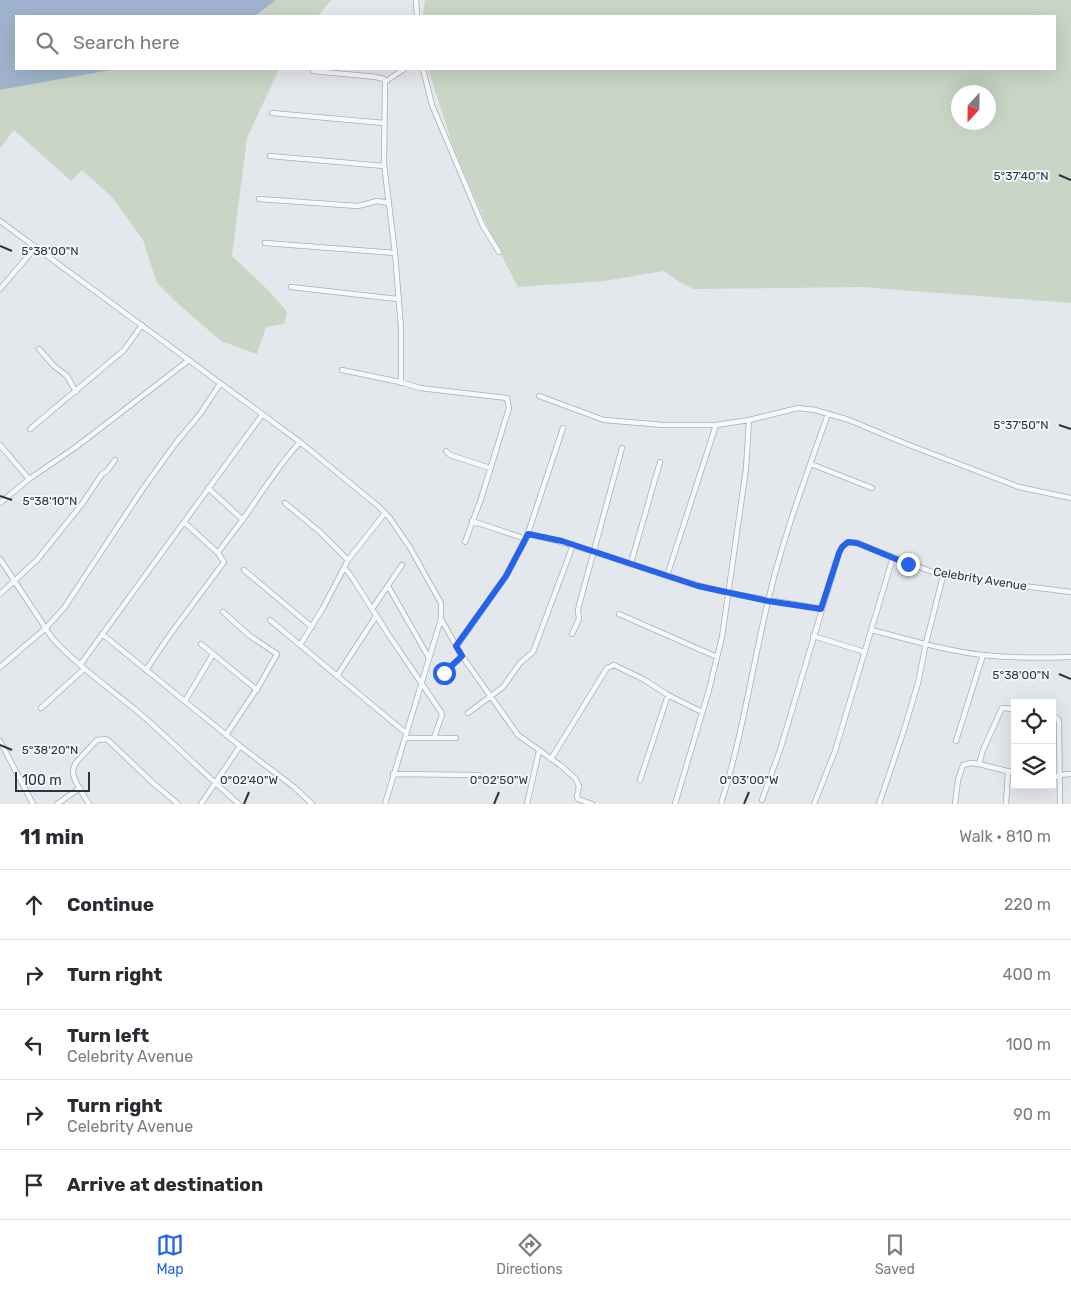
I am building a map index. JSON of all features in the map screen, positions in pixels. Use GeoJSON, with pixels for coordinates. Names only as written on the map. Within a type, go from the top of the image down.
{"type":"FeatureCollection","features":[{"type":"Feature","properties":{"kind":"street"},"geometry":{"type":"LineString","coordinates":[[416,0],[417,15]]}},
{"type":"Feature","properties":{"kind":"street"},"geometry":{"type":"LineString","coordinates":[[386,82],[403,70]]}},
{"type":"Feature","properties":{"kind":"street"},"geometry":{"type":"LineString","coordinates":[[423,70],[432,105],[483,226],[499,252]]}},
{"type":"Feature","properties":{"kind":"street"},"geometry":{"type":"LineString","coordinates":[[313,71],[376,77],[384,79],[386,82]]}},
{"type":"Feature","properties":{"kind":"street"},"geometry":{"type":"LineString","coordinates":[[386,82],[384,166],[395,253],[397,299],[401,328],[402,383]]}},
{"type":"Feature","properties":{"kind":"street"},"geometry":{"type":"LineString","coordinates":[[272,113],[384,123]]}},
{"type":"Feature","properties":{"kind":"street"},"geometry":{"type":"LineString","coordinates":[[270,156],[384,166]]}},
{"type":"Feature","properties":{"kind":"street"},"geometry":{"type":"LineString","coordinates":[[259,199],[358,206],[377,201],[388,203]]}},
{"type":"Feature","properties":{"kind":"street"},"geometry":{"type":"LineString","coordinates":[[0,221],[300,442],[385,513],[409,546],[441,603],[442,619],[385,804]]}},
{"type":"Feature","properties":{"kind":"street"},"geometry":{"type":"LineString","coordinates":[[265,243],[395,253]]}},
{"type":"Feature","properties":{"kind":"street"},"geometry":{"type":"LineString","coordinates":[[0,289],[36,247]]}},
{"type":"Feature","properties":{"kind":"street"},"geometry":{"type":"LineString","coordinates":[[292,287],[397,299]]}},
{"type":"Feature","properties":{"kind":"street"},"geometry":{"type":"LineString","coordinates":[[30,429],[124,350],[142,326]]}},
{"type":"Feature","properties":{"kind":"street"},"geometry":{"type":"LineString","coordinates":[[39,349],[66,376],[76,392]]}},
{"type":"Feature","properties":{"kind":"street"},"geometry":{"type":"LineString","coordinates":[[0,503],[29,479],[76,447],[189,360]]}},
{"type":"Feature","properties":{"kind":"street"},"geometry":{"type":"LineString","coordinates":[[342,370],[434,391],[507,398],[510,402],[510,408],[465,542]]}},
{"type":"Feature","properties":{"kind":"street"},"geometry":{"type":"LineString","coordinates":[[0,667],[46,628],[64,608],[142,490],[175,444],[200,414],[220,384]]}},
{"type":"Feature","properties":{"kind":"street"},"geometry":{"type":"LineString","coordinates":[[540,396],[604,420],[664,425],[716,425],[749,420],[798,408],[816,410],[849,420],[1019,487],[1071,498]]}},
{"type":"Feature","properties":{"kind":"street"},"geometry":{"type":"LineString","coordinates":[[721,804],[744,717],[768,601],[787,531],[828,414]]}},
{"type":"Feature","properties":{"kind":"street"},"geometry":{"type":"LineString","coordinates":[[80,665],[262,415]]}},
{"type":"Feature","properties":{"kind":"street"},"geometry":{"type":"LineString","coordinates":[[676,804],[718,657],[746,469],[749,420]]}},
{"type":"Feature","properties":{"kind":"street"},"geometry":{"type":"LineString","coordinates":[[667,576],[716,425]]}},
{"type":"Feature","properties":{"kind":"street"},"geometry":{"type":"LineString","coordinates":[[456,646],[506,576],[526,540],[563,428]]}},
{"type":"Feature","properties":{"kind":"street"},"geometry":{"type":"LineString","coordinates":[[218,553],[243,520],[264,486],[300,442]]}},
{"type":"Feature","properties":{"kind":"street"},"geometry":{"type":"LineString","coordinates":[[0,445],[29,479]]}},
{"type":"Feature","properties":{"kind":"street"},"geometry":{"type":"LineString","coordinates":[[572,634],[579,619],[578,610],[581,598],[622,448]]}},
{"type":"Feature","properties":{"kind":"street"},"geometry":{"type":"LineString","coordinates":[[446,450],[450,455],[490,468]]}},
{"type":"Feature","properties":{"kind":"street"},"geometry":{"type":"LineString","coordinates":[[0,455],[5,451]]}},
{"type":"Feature","properties":{"kind":"street"},"geometry":{"type":"LineString","coordinates":[[0,594],[16,581],[47,547],[82,504],[102,474],[116,460]]}},
{"type":"Feature","properties":{"kind":"street"},"geometry":{"type":"LineString","coordinates":[[631,563],[660,462]]}},
{"type":"Feature","properties":{"kind":"street"},"geometry":{"type":"LineString","coordinates":[[811,464],[872,488]]}},
{"type":"Feature","properties":{"kind":"street"},"geometry":{"type":"LineString","coordinates":[[208,488],[243,520]]}},
{"type":"Feature","properties":{"kind":"street"},"geometry":{"type":"LineString","coordinates":[[285,503],[320,532],[348,560]]}},
{"type":"Feature","properties":{"kind":"street"},"geometry":{"type":"LineString","coordinates":[[300,645],[312,627],[348,560],[385,513]]}},
{"type":"Feature","properties":{"kind":"street"},"geometry":{"type":"LineString","coordinates":[[472,521],[526,540]]}},
{"type":"Feature","properties":{"kind":"street"},"geometry":{"type":"LineString","coordinates":[[146,670],[224,562],[218,553],[184,522]]}},
{"type":"Feature","properties":{"kind":"street"},"geometry":{"type":"LineString","coordinates":[[528,534],[573,545],[698,586],[768,601],[821,609],[780,750],[762,800]]}},
{"type":"Feature","properties":{"kind":"street","name":"Celebrity Avenue"},"geometry":{"type":"LineString","coordinates":[[821,609],[839,553],[844,544],[851,542],[943,576],[1071,592]]}},
{"type":"Feature","properties":{"kind":"street"},"geometry":{"type":"LineString","coordinates":[[468,713],[503,687],[520,663],[533,652],[573,545]]}},
{"type":"Feature","properties":{"kind":"street"},"geometry":{"type":"LineString","coordinates":[[814,804],[835,751],[893,558]]}},
{"type":"Feature","properties":{"kind":"street"},"geometry":{"type":"LineString","coordinates":[[0,559],[52,638],[84,669],[138,712],[240,804]]}},
{"type":"Feature","properties":{"kind":"street"},"geometry":{"type":"LineString","coordinates":[[372,609],[402,565]]}},
{"type":"Feature","properties":{"kind":"street"},"geometry":{"type":"LineString","coordinates":[[345,568],[442,715],[434,738]]}},
{"type":"Feature","properties":{"kind":"street"},"geometry":{"type":"LineString","coordinates":[[244,570],[312,627]]}},
{"type":"Feature","properties":{"kind":"street"},"geometry":{"type":"LineString","coordinates":[[879,804],[918,683],[943,576]]}},
{"type":"Feature","properties":{"kind":"street"},"geometry":{"type":"LineString","coordinates":[[388,586],[429,658]]}},
{"type":"Feature","properties":{"kind":"street"},"geometry":{"type":"LineString","coordinates":[[223,612],[250,636],[277,654],[257,690],[226,735]]}},
{"type":"Feature","properties":{"kind":"street"},"geometry":{"type":"LineString","coordinates":[[620,614],[718,657]]}},
{"type":"Feature","properties":{"kind":"street"},"geometry":{"type":"LineString","coordinates":[[337,676],[376,616]]}},
{"type":"Feature","properties":{"kind":"street"},"geometry":{"type":"LineString","coordinates":[[442,619],[462,656],[518,735],[570,773],[579,786],[577,796],[579,800],[592,804]]}},
{"type":"Feature","properties":{"kind":"street"},"geometry":{"type":"LineString","coordinates":[[270,620],[405,736],[456,738]]}},
{"type":"Feature","properties":{"kind":"street"},"geometry":{"type":"LineString","coordinates":[[871,630],[983,655],[1043,658],[1071,657]]}},
{"type":"Feature","properties":{"kind":"street"},"geometry":{"type":"LineString","coordinates":[[102,634],[226,735],[294,787],[312,804]]}},
{"type":"Feature","properties":{"kind":"street"},"geometry":{"type":"LineString","coordinates":[[813,636],[865,652]]}},
{"type":"Feature","properties":{"kind":"street"},"geometry":{"type":"LineString","coordinates":[[201,644],[257,690]]}},
{"type":"Feature","properties":{"kind":"street"},"geometry":{"type":"LineString","coordinates":[[185,701],[213,654]]}},
{"type":"Feature","properties":{"kind":"street"},"geometry":{"type":"LineString","coordinates":[[956,741],[983,655]]}},
{"type":"Feature","properties":{"kind":"street"},"geometry":{"type":"LineString","coordinates":[[444,673],[462,656]]}},
{"type":"Feature","properties":{"kind":"street"},"geometry":{"type":"LineString","coordinates":[[551,759],[610,666],[617,666],[643,679],[668,695],[702,712]]}},
{"type":"Feature","properties":{"kind":"street"},"geometry":{"type":"LineString","coordinates":[[42,708],[84,669]]}},
{"type":"Feature","properties":{"kind":"street"},"geometry":{"type":"LineString","coordinates":[[640,780],[668,695]]}},
{"type":"Feature","properties":{"kind":"street"},"geometry":{"type":"LineString","coordinates":[[980,764],[983,750],[1002,708],[1011,709]]}},
{"type":"Feature","properties":{"kind":"street"},"geometry":{"type":"LineString","coordinates":[[1056,718],[1059,721],[1060,804]]}},
{"type":"Feature","properties":{"kind":"street"},"geometry":{"type":"LineString","coordinates":[[90,804],[73,777],[72,771],[74,764],[97,740],[106,739],[178,804]]}},
{"type":"Feature","properties":{"kind":"street"},"geometry":{"type":"LineString","coordinates":[[0,740],[33,804]]}},
{"type":"Feature","properties":{"kind":"street"},"geometry":{"type":"LineString","coordinates":[[201,804],[240,746]]}},
{"type":"Feature","properties":{"kind":"street"},"geometry":{"type":"LineString","coordinates":[[527,804],[539,751]]}},
{"type":"Feature","properties":{"kind":"street"},"geometry":{"type":"LineString","coordinates":[[955,804],[959,775],[963,765],[971,763],[980,764],[1011,772]]}},
{"type":"Feature","properties":{"kind":"street"},"geometry":{"type":"LineString","coordinates":[[1006,804],[1008,772]]}},
{"type":"Feature","properties":{"kind":"street"},"geometry":{"type":"LineString","coordinates":[[393,774],[478,775]]}},
{"type":"Feature","properties":{"kind":"street"},"geometry":{"type":"LineString","coordinates":[[1056,777],[1071,774]]}},
{"type":"Feature","properties":{"kind":"street"},"geometry":{"type":"LineString","coordinates":[[58,804],[80,788]]}},
{"type":"Feature","properties":{"kind":"green space"},"geometry":{"type":"Polygon","coordinates":[[[276,0],[331,0],[319,15],[256,15],[276,0]]]}},
{"type":"Feature","properties":{"kind":"green space"},"geometry":{"type":"Polygon","coordinates":[[[425,0],[1071,0],[1071,303],[862,287],[694,289],[679,282],[664,271],[604,281],[518,287],[493,239],[453,146],[428,70],[1056,70],[1056,15],[423,15],[425,0]]]}},
{"type":"Feature","properties":{"kind":"green space"},"geometry":{"type":"Polygon","coordinates":[[[111,70],[279,70],[247,138],[232,256],[269,291],[287,312],[284,324],[266,327],[257,354],[221,341],[157,283],[143,240],[112,197],[82,170],[71,181],[14,130],[0,148],[0,90],[111,70]]]}},
{"type":"Feature","properties":{"kind":"water"},"geometry":{"type":"Polygon","coordinates":[[[0,0],[276,0],[256,15],[15,15],[15,70],[111,70],[0,90],[0,0]]]}},
{"type":"Feature","properties":{"kind":"route"},"geometry":{"type":"LineString","coordinates":[[444,673],[462,656],[456,646],[492,598],[528,534],[562,541],[698,586],[807,608],[821,609],[839,553],[844,544],[848,542],[857,543],[908,564]]}}]}
